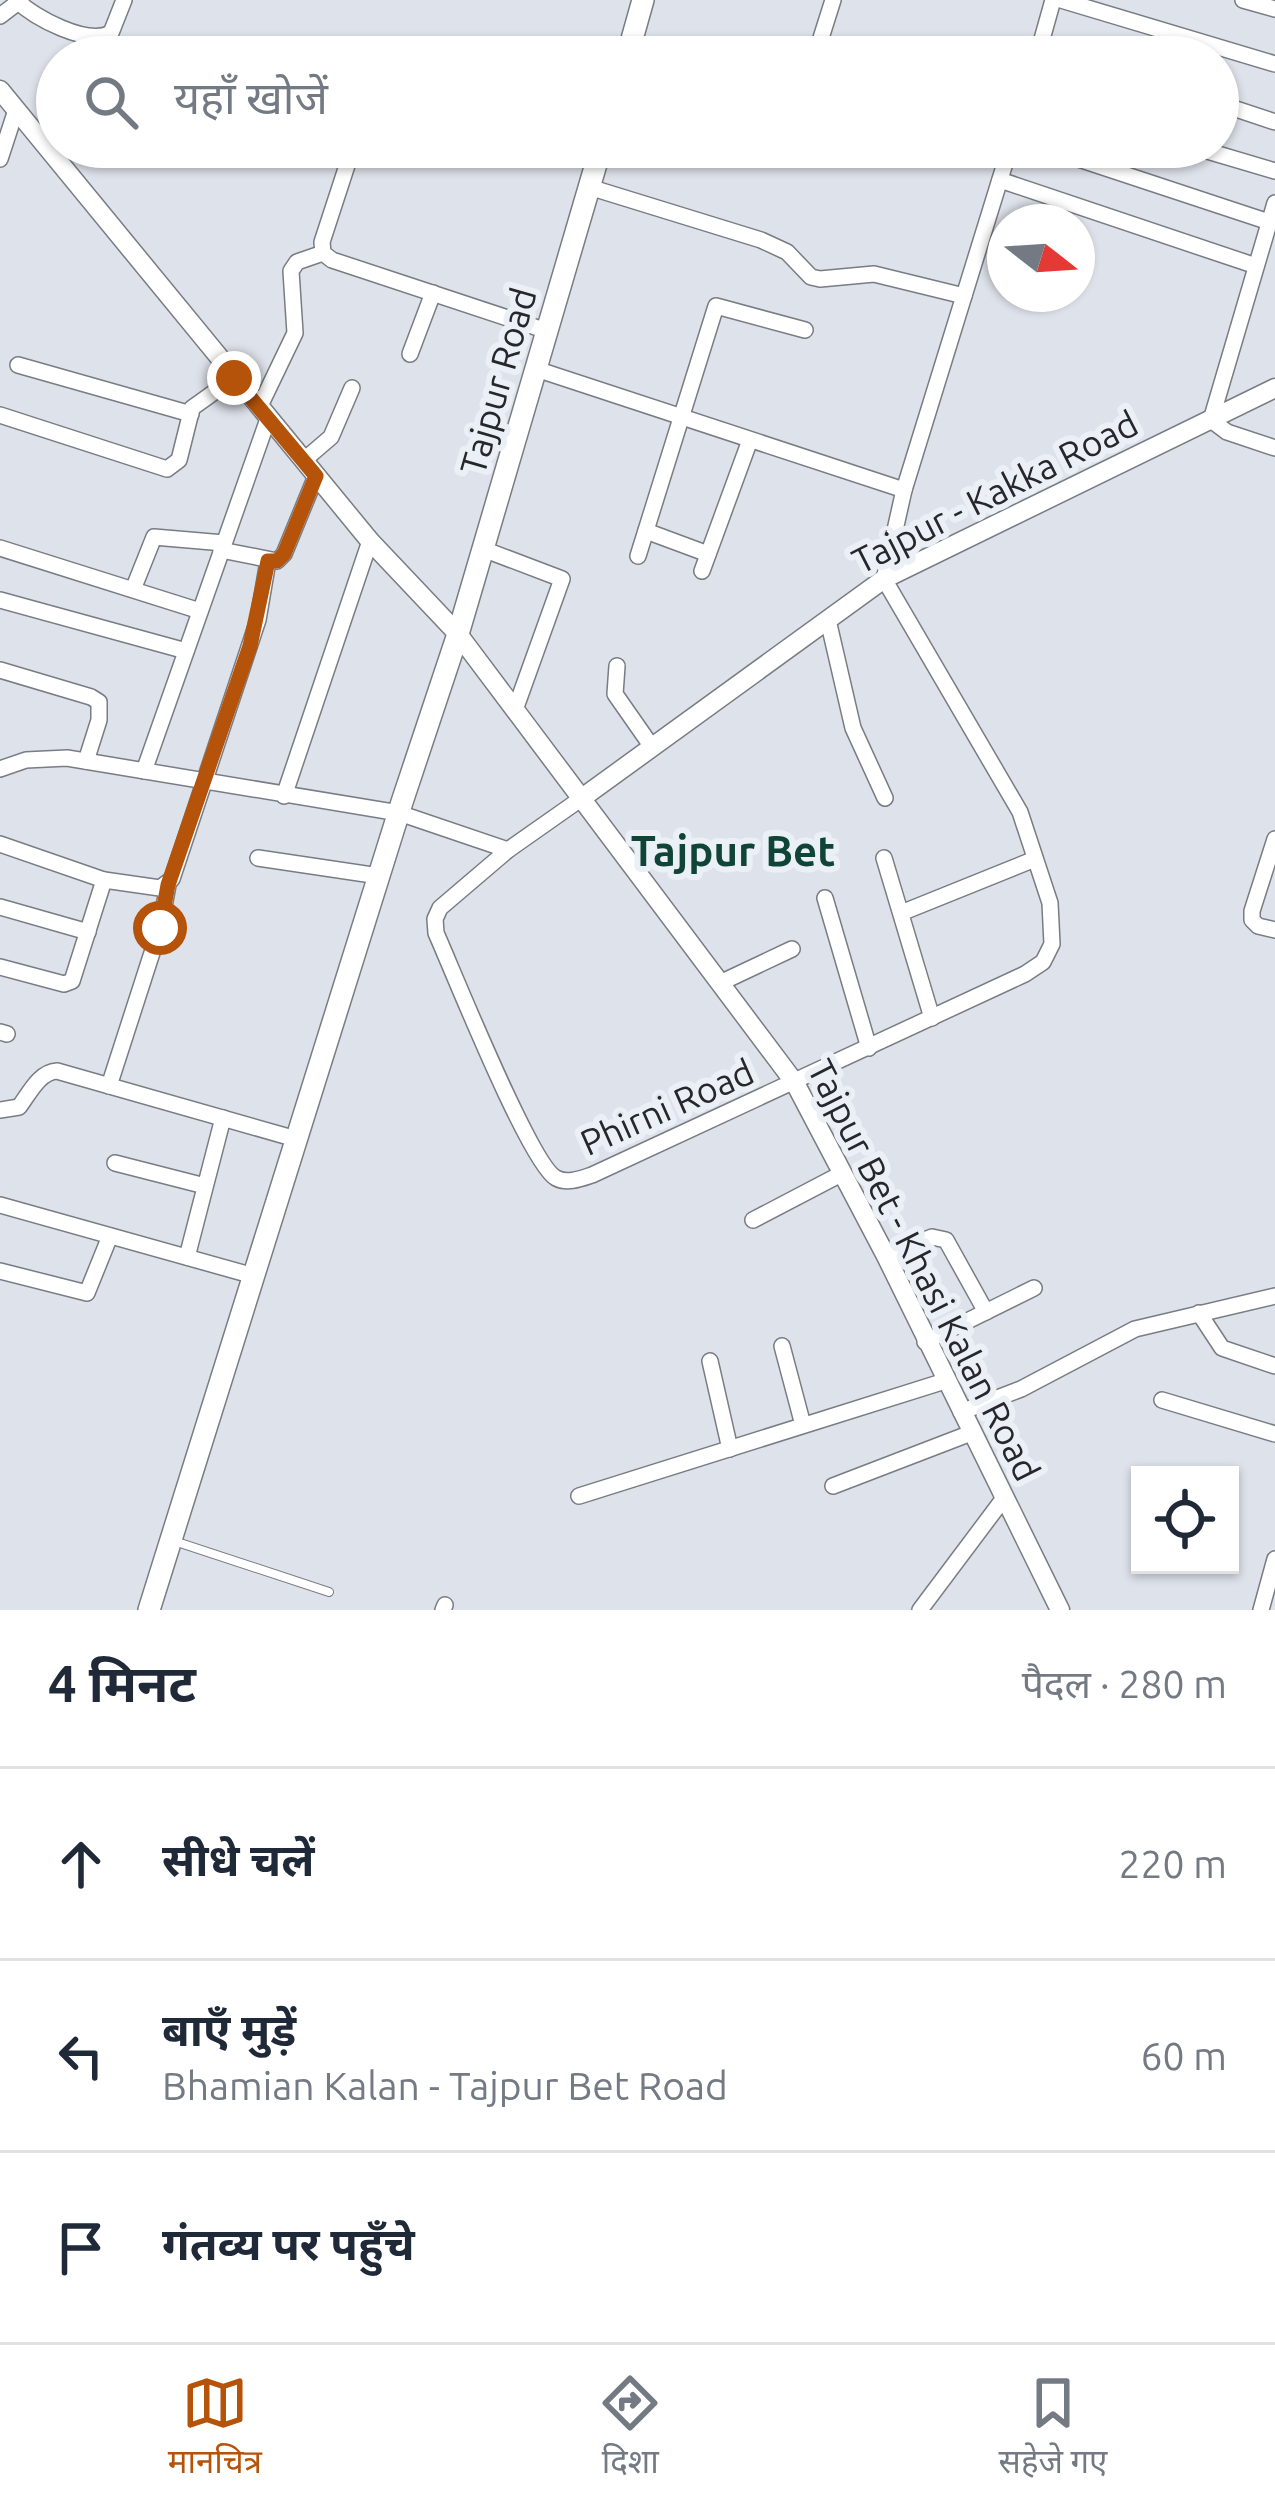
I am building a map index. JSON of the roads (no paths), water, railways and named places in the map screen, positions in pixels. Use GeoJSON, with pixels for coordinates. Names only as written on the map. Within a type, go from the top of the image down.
{"type":"FeatureCollection","features":[{"type":"Feature","properties":{"kind":"main road"},"geometry":{"type":"LineString","coordinates":[[634,36],[643,0]]}},
{"type":"Feature","properties":{"kind":"main road","name":"Tajpur Road"},"geometry":{"type":"LineString","coordinates":[[148,1610],[458,634],[595,168]]}},
{"type":"Feature","properties":{"kind":"street"},"geometry":{"type":"LineString","coordinates":[[104,36],[111,33],[124,0]]}},
{"type":"Feature","properties":{"kind":"street"},"geometry":{"type":"LineString","coordinates":[[821,36],[832,0]]}},
{"type":"Feature","properties":{"kind":"street"},"geometry":{"type":"LineString","coordinates":[[1044,36],[1057,0],[1180,36]]}},
{"type":"Feature","properties":{"kind":"street"},"geometry":{"type":"LineString","coordinates":[[1243,0],[1275,9]]}},
{"type":"Feature","properties":{"kind":"street"},"geometry":{"type":"LineString","coordinates":[[0,16],[18,1],[46,22],[92,36]]}},
{"type":"Feature","properties":{"kind":"street"},"geometry":{"type":"LineString","coordinates":[[1239,53],[1275,64]]}},
{"type":"Feature","properties":{"kind":"street","name":"Tajpur Bet - Khasi Kalan Road"},"geometry":{"type":"LineString","coordinates":[[0,90],[36,135]]}},
{"type":"Feature","properties":{"kind":"street"},"geometry":{"type":"LineString","coordinates":[[0,159],[16,110]]}},
{"type":"Feature","properties":{"kind":"street"},"geometry":{"type":"LineString","coordinates":[[1239,111],[1275,122]]}},
{"type":"Feature","properties":{"kind":"street"},"geometry":{"type":"LineString","coordinates":[[1239,160],[1275,171]]}},
{"type":"Feature","properties":{"kind":"street","name":"Tajpur Bet - Khasi Kalan Road"},"geometry":{"type":"LineString","coordinates":[[63,168],[370,542],[458,634],[795,1083],[1060,1610]]}},
{"type":"Feature","properties":{"kind":"street"},"geometry":{"type":"LineString","coordinates":[[323,254],[322,242],[346,168]]}},
{"type":"Feature","properties":{"kind":"street"},"geometry":{"type":"LineString","coordinates":[[884,579],[904,490],[1004,168]]}},
{"type":"Feature","properties":{"kind":"street"},"geometry":{"type":"LineString","coordinates":[[1105,168],[1269,223]]}},
{"type":"Feature","properties":{"kind":"street"},"geometry":{"type":"LineString","coordinates":[[1000,180],[1256,266]]}},
{"type":"Feature","properties":{"kind":"street"},"geometry":{"type":"LineString","coordinates":[[590,187],[761,240],[787,252],[820,280],[874,274],[964,296]]}},
{"type":"Feature","properties":{"kind":"street"},"geometry":{"type":"LineString","coordinates":[[1275,203],[1210,420],[1220,429],[1275,448]]}},
{"type":"Feature","properties":{"kind":"street"},"geometry":{"type":"LineString","coordinates":[[323,254],[547,331]]}},
{"type":"Feature","properties":{"kind":"street"},"geometry":{"type":"LineString","coordinates":[[143,771],[295,333],[291,271],[297,262],[323,254]]}},
{"type":"Feature","properties":{"kind":"street"},"geometry":{"type":"LineString","coordinates":[[410,354],[433,293]]}},
{"type":"Feature","properties":{"kind":"street"},"geometry":{"type":"LineString","coordinates":[[638,556],[716,306],[805,330]]}},
{"type":"Feature","properties":{"kind":"street"},"geometry":{"type":"LineString","coordinates":[[18,365],[190,414]]}},
{"type":"Feature","properties":{"kind":"street"},"geometry":{"type":"LineString","coordinates":[[536,369],[904,490]]}},
{"type":"Feature","properties":{"kind":"street"},"geometry":{"type":"LineString","coordinates":[[0,415],[167,469],[179,460],[190,414],[200,399],[234,378]]}},
{"type":"Feature","properties":{"kind":"street"},"geometry":{"type":"LineString","coordinates":[[134,587],[154,538],[223,547],[277,561],[284,554],[310,469],[331,437],[352,388]]}},
{"type":"Feature","properties":{"kind":"street","name":"Tajpur - Kakka Road"},"geometry":{"type":"LineString","coordinates":[[582,799],[884,579],[1275,388]]}},
{"type":"Feature","properties":{"kind":"street"},"geometry":{"type":"LineString","coordinates":[[702,571],[750,440]]}},
{"type":"Feature","properties":{"kind":"street"},"geometry":{"type":"LineString","coordinates":[[646,531],[708,554]]}},
{"type":"Feature","properties":{"kind":"street"},"geometry":{"type":"LineString","coordinates":[[284,796],[370,542]]}},
{"type":"Feature","properties":{"kind":"street"},"geometry":{"type":"LineString","coordinates":[[0,548],[200,610]]}},
{"type":"Feature","properties":{"kind":"street"},"geometry":{"type":"LineString","coordinates":[[483,550],[562,579],[515,710]]}},
{"type":"Feature","properties":{"kind":"street"},"geometry":{"type":"LineString","coordinates":[[109,1086],[160,928],[168,885],[258,620],[268,561]]}},
{"type":"Feature","properties":{"kind":"street","name":"Phirni Road"},"geometry":{"type":"LineString","coordinates":[[582,799],[508,850],[440,908],[434,919],[511,1103],[557,1180],[592,1175],[1043,962],[1052,944],[1053,921],[1020,812],[884,579]]}},
{"type":"Feature","properties":{"kind":"street"},"geometry":{"type":"LineString","coordinates":[[0,600],[186,651]]}},
{"type":"Feature","properties":{"kind":"street"},"geometry":{"type":"LineString","coordinates":[[828,620],[854,728],[885,798]]}},
{"type":"Feature","properties":{"kind":"street"},"geometry":{"type":"LineString","coordinates":[[617,666],[615,694],[652,747]]}},
{"type":"Feature","properties":{"kind":"street"},"geometry":{"type":"LineString","coordinates":[[0,670],[99,702],[99,720],[86,761]]}},
{"type":"Feature","properties":{"kind":"street"},"geometry":{"type":"LineString","coordinates":[[0,786],[3,768],[45,758],[86,761],[399,813],[508,850]]}},
{"type":"Feature","properties":{"kind":"street"},"geometry":{"type":"LineString","coordinates":[[1275,839],[1252,911],[1258,926],[1275,930]]}},
{"type":"Feature","properties":{"kind":"street"},"geometry":{"type":"LineString","coordinates":[[0,844],[104,880],[160,888],[168,885]]}},
{"type":"Feature","properties":{"kind":"street"},"geometry":{"type":"LineString","coordinates":[[258,858],[379,876]]}},
{"type":"Feature","properties":{"kind":"street"},"geometry":{"type":"LineString","coordinates":[[884,858],[932,1018]]}},
{"type":"Feature","properties":{"kind":"street"},"geometry":{"type":"LineString","coordinates":[[901,913],[1036,859]]}},
{"type":"Feature","properties":{"kind":"street"},"geometry":{"type":"LineString","coordinates":[[0,967],[72,982],[104,880]]}},
{"type":"Feature","properties":{"kind":"street"},"geometry":{"type":"LineString","coordinates":[[826,898],[868,1048]]}},
{"type":"Feature","properties":{"kind":"street"},"geometry":{"type":"LineString","coordinates":[[0,907],[88,932]]}},
{"type":"Feature","properties":{"kind":"street"},"geometry":{"type":"LineString","coordinates":[[720,983],[792,949]]}},
{"type":"Feature","properties":{"kind":"street"},"geometry":{"type":"LineString","coordinates":[[0,1111],[19,1107],[48,1072],[296,1139]]}},
{"type":"Feature","properties":{"kind":"street"},"geometry":{"type":"LineString","coordinates":[[187,1257],[223,1118]]}},
{"type":"Feature","properties":{"kind":"street"},"geometry":{"type":"LineString","coordinates":[[115,1163],[205,1186]]}},
{"type":"Feature","properties":{"kind":"street"},"geometry":{"type":"LineString","coordinates":[[753,1220],[841,1174]]}},
{"type":"Feature","properties":{"kind":"street"},"geometry":{"type":"LineString","coordinates":[[0,1204],[254,1276]]}},
{"type":"Feature","properties":{"kind":"street"},"geometry":{"type":"LineString","coordinates":[[0,1271],[87,1293],[110,1236]]}},
{"type":"Feature","properties":{"kind":"street"},"geometry":{"type":"LineString","coordinates":[[886,1256],[932,1237],[946,1240],[986,1312]]}},
{"type":"Feature","properties":{"kind":"street"},"geometry":{"type":"LineString","coordinates":[[925,1342],[1034,1288]]}},
{"type":"Feature","properties":{"kind":"street"},"geometry":{"type":"LineString","coordinates":[[961,1412],[1022,1389],[1135,1329],[1271,1300]]}},
{"type":"Feature","properties":{"kind":"street"},"geometry":{"type":"LineString","coordinates":[[1199,1313],[1222,1348],[1275,1366]]}},
{"type":"Feature","properties":{"kind":"street"},"geometry":{"type":"LineString","coordinates":[[782,1346],[803,1425]]}},
{"type":"Feature","properties":{"kind":"street"},"geometry":{"type":"LineString","coordinates":[[710,1361],[730,1449]]}},
{"type":"Feature","properties":{"kind":"street"},"geometry":{"type":"LineString","coordinates":[[579,1496],[945,1381]]}},
{"type":"Feature","properties":{"kind":"street"},"geometry":{"type":"LineString","coordinates":[[1162,1400],[1275,1434]]}},
{"type":"Feature","properties":{"kind":"street"},"geometry":{"type":"LineString","coordinates":[[833,1486],[971,1432]]}},
{"type":"Feature","properties":{"kind":"street"},"geometry":{"type":"LineString","coordinates":[[920,1610],[1004,1498]]}},
{"type":"Feature","properties":{"kind":"street"},"geometry":{"type":"LineString","coordinates":[[1266,1608],[1275,1558]]}},
{"type":"Feature","properties":{"kind":"lane"},"geometry":{"type":"LineString","coordinates":[[170,1540],[329,1592]]}},
{"type":"Feature","properties":{"kind":"district","name":"Tajpur Bet"},"geometry":{"type":"Point","coordinates":[733,851]}}]}
